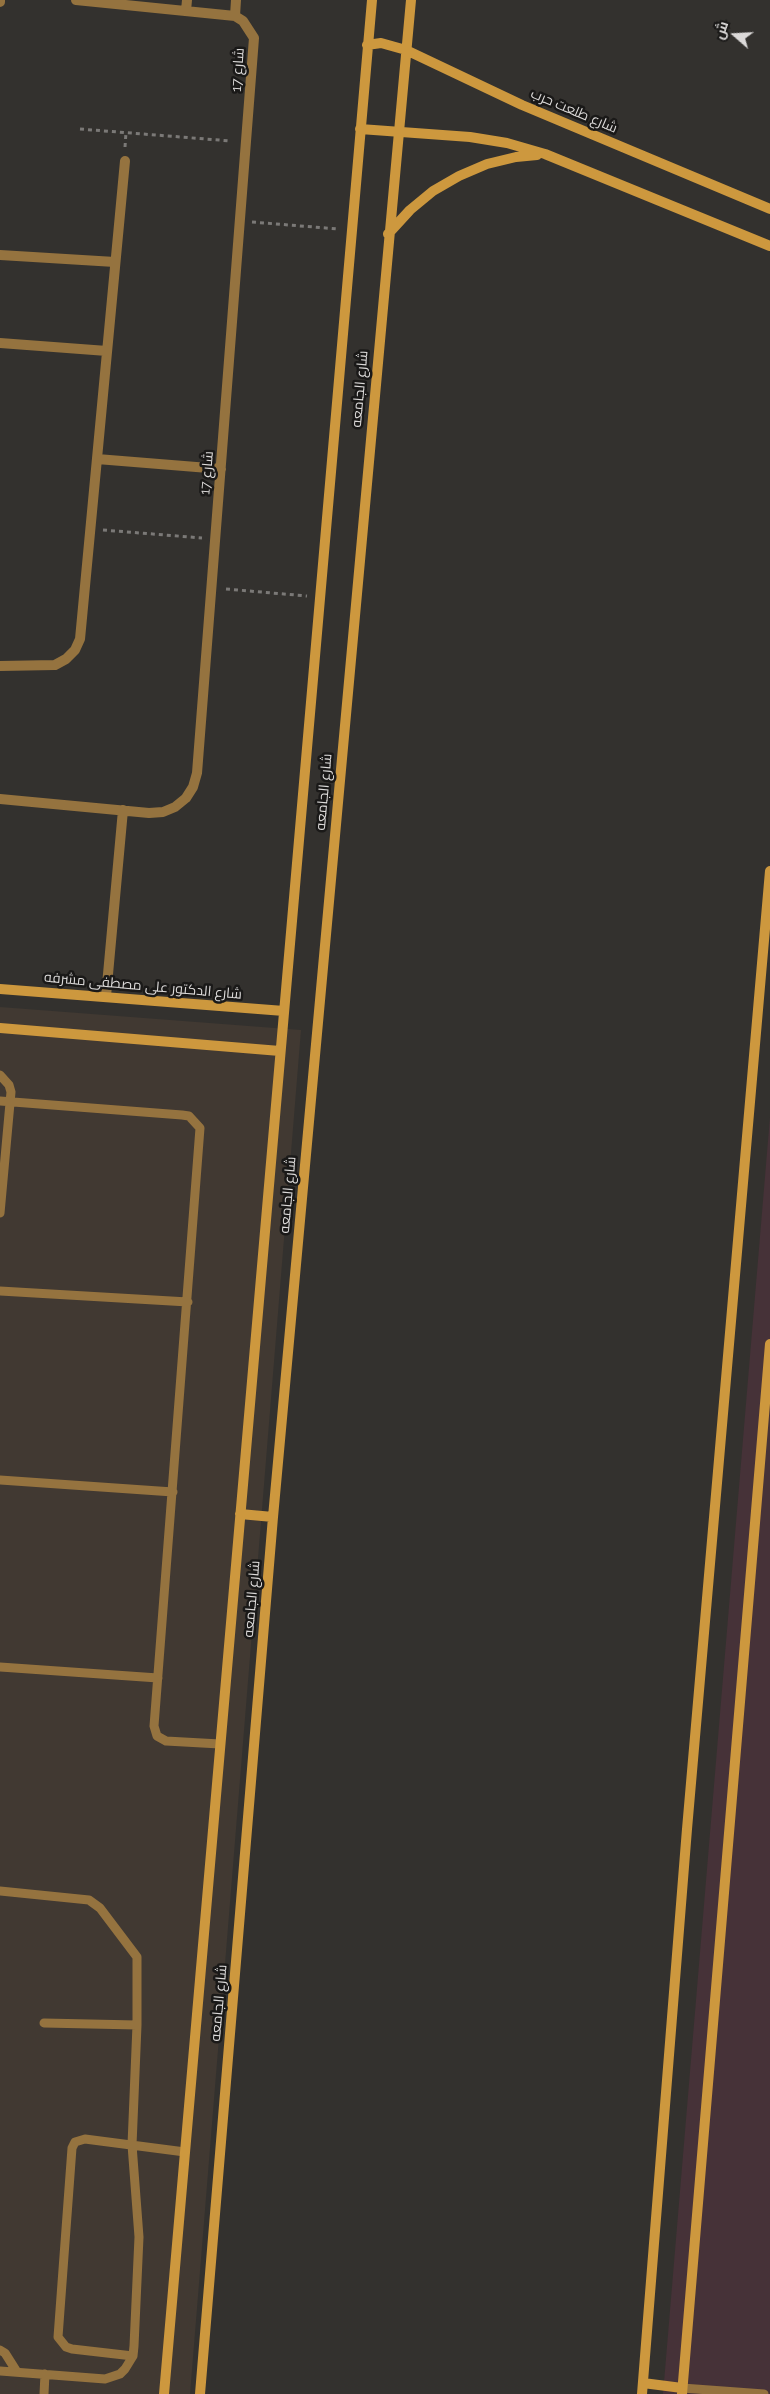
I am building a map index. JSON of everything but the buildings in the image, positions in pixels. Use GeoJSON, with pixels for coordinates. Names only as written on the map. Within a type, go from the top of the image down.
{"type":"FeatureCollection","features":[{"type":"Feature","properties":{"kind":"main road","name":"شارع الجامعه"},"geometry":{"type":"LineString","coordinates":[[164,2394],[372,0]]}},
{"type":"Feature","properties":{"kind":"main road","name":"شارع الجامعه"},"geometry":{"type":"LineString","coordinates":[[200,2394],[273,1517],[388,234],[400,131],[410,0]]}},
{"type":"Feature","properties":{"kind":"main road","name":"شارع طلعت حرب"},"geometry":{"type":"LineString","coordinates":[[368,45],[381,43],[406,50],[522,105],[770,209]]}},
{"type":"Feature","properties":{"kind":"main road"},"geometry":{"type":"LineString","coordinates":[[360,128],[470,137],[546,154],[770,246]]}},
{"type":"Feature","properties":{"kind":"main road"},"geometry":{"type":"LineString","coordinates":[[388,234],[410,210],[433,191],[459,176],[487,164],[516,157],[546,154]]}},
{"type":"Feature","properties":{"kind":"main road"},"geometry":{"type":"LineString","coordinates":[[642,2394],[687,1828],[768,931],[770,871]]}},
{"type":"Feature","properties":{"kind":"main road","name":"شارع الدكتور على مصطفى مشرفه"},"geometry":{"type":"LineString","coordinates":[[0,989],[284,1011]]}},
{"type":"Feature","properties":{"kind":"main road"},"geometry":{"type":"LineString","coordinates":[[0,1028],[280,1051]]}},
{"type":"Feature","properties":{"kind":"main road"},"geometry":{"type":"LineString","coordinates":[[643,2383],[682,2391],[770,1344]]}},
{"type":"Feature","properties":{"kind":"main road"},"geometry":{"type":"LineString","coordinates":[[240,1514],[273,1517]]}},
{"type":"Feature","properties":{"kind":"street"},"geometry":{"type":"LineString","coordinates":[[76,0],[186,5],[235,16],[236,0]]}},
{"type":"Feature","properties":{"kind":"street","name":"شارع 17"},"geometry":{"type":"LineString","coordinates":[[0,799],[163,812],[175,807],[186,798],[193,787],[197,774],[254,38],[244,21],[235,16]]}},
{"type":"Feature","properties":{"kind":"street"},"geometry":{"type":"LineString","coordinates":[[0,666],[55,665],[66,659],[75,650],[80,639],[124,161]]}},
{"type":"Feature","properties":{"kind":"street"},"geometry":{"type":"LineString","coordinates":[[0,255],[115,262]]}},
{"type":"Feature","properties":{"kind":"street"},"geometry":{"type":"LineString","coordinates":[[0,343],[107,351]]}},
{"type":"Feature","properties":{"kind":"street"},"geometry":{"type":"LineString","coordinates":[[97,459],[221,469]]}},
{"type":"Feature","properties":{"kind":"street"},"geometry":{"type":"LineString","coordinates":[[106,996],[124,810]]}},
{"type":"Feature","properties":{"kind":"lane"},"geometry":{"type":"LineString","coordinates":[[0,1076],[9,1085],[10,1102],[0,1213]]}},
{"type":"Feature","properties":{"kind":"lane"},"geometry":{"type":"LineString","coordinates":[[0,1101],[182,1115],[190,1116],[196,1121],[201,1136],[154,1726],[157,1736],[166,1741],[220,1744]]}},
{"type":"Feature","properties":{"kind":"lane"},"geometry":{"type":"LineString","coordinates":[[0,1291],[188,1302]]}},
{"type":"Feature","properties":{"kind":"lane"},"geometry":{"type":"LineString","coordinates":[[0,1480],[172,1492]]}},
{"type":"Feature","properties":{"kind":"lane"},"geometry":{"type":"LineString","coordinates":[[0,1667],[158,1678]]}},
{"type":"Feature","properties":{"kind":"lane"},"geometry":{"type":"LineString","coordinates":[[0,1891],[89,1900],[100,1908],[136,1957],[138,2025],[132,2145],[139,2237],[133,2356],[126,2369],[112,2377],[0,2371]]}},
{"type":"Feature","properties":{"kind":"lane"},"geometry":{"type":"LineString","coordinates":[[44,2023],[138,2025]]}},
{"type":"Feature","properties":{"kind":"lane"},"geometry":{"type":"LineString","coordinates":[[133,2356],[72,2349],[61,2343],[57,2331],[72,2148],[75,2142],[85,2139],[185,2152]]}},
{"type":"Feature","properties":{"kind":"lane"},"geometry":{"type":"LineString","coordinates":[[0,2350],[5,2353],[17,2372]]}},
{"type":"Feature","properties":{"kind":"lane"},"geometry":{"type":"LineString","coordinates":[[44,2394],[45,2374]]}},
{"type":"Feature","properties":{"kind":"lane"},"geometry":{"type":"LineString","coordinates":[[682,2391],[764,2394]]}},
{"type":"Feature","properties":{"kind":"path"},"geometry":{"type":"LineString","coordinates":[[80,129],[247,142]]}},
{"type":"Feature","properties":{"kind":"path"},"geometry":{"type":"LineString","coordinates":[[241,220],[351,230]]}},
{"type":"Feature","properties":{"kind":"path"},"geometry":{"type":"LineString","coordinates":[[90,529],[216,539]]}},
{"type":"Feature","properties":{"kind":"path"},"geometry":{"type":"LineString","coordinates":[[212,588],[320,597]]}},
{"type":"Feature","properties":{"kind":"shaded area"},"geometry":{"type":"Polygon","coordinates":[[[0,1007],[301,1030],[190,2394],[0,2394],[0,1007]]]}},
{"type":"Feature","properties":{"kind":"shaded area"},"geometry":{"type":"Polygon","coordinates":[[[770,1117],[770,2394],[663,2394],[770,1117]]]}}]}
